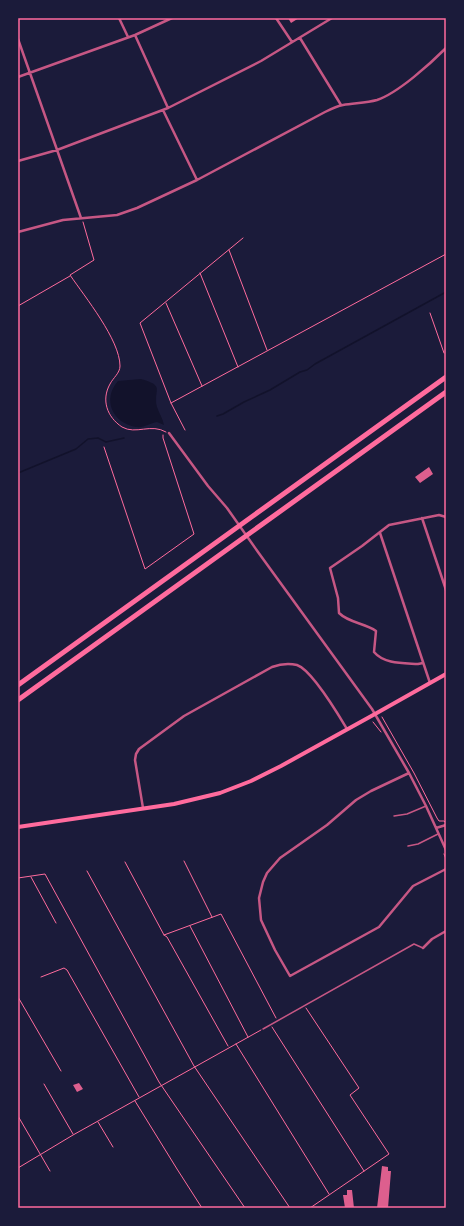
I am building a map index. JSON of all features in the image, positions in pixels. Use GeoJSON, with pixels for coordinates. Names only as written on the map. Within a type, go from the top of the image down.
{"type":"FeatureCollection","features":[{"type":"Feature","properties":{"kind":"highway"},"geometry":{"type":"LineString","coordinates":[[18,685],[446,377]]}},
{"type":"Feature","properties":{"kind":"highway"},"geometry":{"type":"LineString","coordinates":[[18,700],[446,392]]}},
{"type":"Feature","properties":{"kind":"main road"},"geometry":{"type":"LineString","coordinates":[[18,827],[191,801],[222,793],[251,781],[280,766],[446,674]]}},
{"type":"Feature","properties":{"kind":"street"},"geometry":{"type":"LineString","coordinates":[[119,18],[128,37]]}},
{"type":"Feature","properties":{"kind":"street"},"geometry":{"type":"LineString","coordinates":[[18,77],[135,35],[172,18]]}},
{"type":"Feature","properties":{"kind":"street"},"geometry":{"type":"LineString","coordinates":[[276,18],[292,42]]}},
{"type":"Feature","properties":{"kind":"street"},"geometry":{"type":"LineString","coordinates":[[18,161],[57,150],[168,108],[261,61],[332,18]]}},
{"type":"Feature","properties":{"kind":"street"},"geometry":{"type":"LineString","coordinates":[[135,35],[168,108]]}},
{"type":"Feature","properties":{"kind":"street"},"geometry":{"type":"LineString","coordinates":[[300,38],[341,105]]}},
{"type":"Feature","properties":{"kind":"street"},"geometry":{"type":"LineString","coordinates":[[18,39],[81,218]]}},
{"type":"Feature","properties":{"kind":"street"},"geometry":{"type":"LineString","coordinates":[[18,232],[63,220],[117,215],[139,207],[197,180],[325,112],[341,105],[378,100],[393,92],[423,69],[446,48]]}},
{"type":"Feature","properties":{"kind":"street"},"geometry":{"type":"LineString","coordinates":[[163,110],[197,180]]}},
{"type":"Feature","properties":{"kind":"street"},"geometry":{"type":"LineString","coordinates":[[169,433],[208,486],[227,508],[375,714],[409,773],[446,850]]}},
{"type":"Feature","properties":{"kind":"street"},"geometry":{"type":"LineString","coordinates":[[422,663],[418,664],[384,660],[374,652],[376,631],[339,614],[338,598],[330,568],[390,525],[439,515],[446,518]]}},
{"type":"Feature","properties":{"kind":"street"},"geometry":{"type":"LineString","coordinates":[[422,518],[446,590]]}},
{"type":"Feature","properties":{"kind":"street"},"geometry":{"type":"LineString","coordinates":[[380,533],[422,663],[430,682]]}},
{"type":"Feature","properties":{"kind":"street"},"geometry":{"type":"LineString","coordinates":[[143,808],[135,760],[139,749],[190,713],[272,667],[280,664],[291,664],[306,671],[326,696],[347,729]]}},
{"type":"Feature","properties":{"kind":"street"},"geometry":{"type":"LineString","coordinates":[[409,773],[371,791],[356,800],[327,825],[280,858],[266,873],[263,882],[259,898],[261,920],[275,950],[290,976],[379,926],[413,886],[446,869]]}},
{"type":"Feature","properties":{"kind":"street"},"geometry":{"type":"LineString","coordinates":[[436,828],[446,825]]}},
{"type":"Feature","properties":{"kind":"street"},"geometry":{"type":"LineString","coordinates":[[423,948],[432,939],[446,931]]}},
{"type":"Feature","properties":{"kind":"lane"},"geometry":{"type":"LineString","coordinates":[[394,816],[407,814],[426,806]]}},
{"type":"Feature","properties":{"kind":"lane"},"geometry":{"type":"LineString","coordinates":[[408,846],[418,844],[438,834]]}},
{"type":"Feature","properties":{"kind":"lane"},"geometry":{"type":"LineString","coordinates":[[263,1029],[414,944],[423,948]]}},
{"type":"Feature","properties":{"kind":"path"},"geometry":{"type":"LineString","coordinates":[[18,305],[70,276],[94,260],[81,218]]}},
{"type":"Feature","properties":{"kind":"path"},"geometry":{"type":"LineString","coordinates":[[185,430],[171,403],[140,323],[243,238]]}},
{"type":"Feature","properties":{"kind":"path"},"geometry":{"type":"LineString","coordinates":[[229,249],[268,351]]}},
{"type":"Feature","properties":{"kind":"path"},"geometry":{"type":"LineString","coordinates":[[171,403],[446,254]]}},
{"type":"Feature","properties":{"kind":"path"},"geometry":{"type":"LineString","coordinates":[[200,273],[238,367]]}},
{"type":"Feature","properties":{"kind":"path"},"geometry":{"type":"LineString","coordinates":[[70,276],[112,336],[119,359],[119,372],[110,384],[105,397],[106,406],[110,415],[123,428],[138,430],[154,428],[169,433]]}},
{"type":"Feature","properties":{"kind":"path"},"geometry":{"type":"LineString","coordinates":[[166,302],[202,386]]}},
{"type":"Feature","properties":{"kind":"path"},"geometry":{"type":"LineString","coordinates":[[430,313],[444,353]]}},
{"type":"Feature","properties":{"kind":"path"},"geometry":{"type":"LineString","coordinates":[[104,447],[145,569],[194,534],[163,435]]}},
{"type":"Feature","properties":{"kind":"path"},"geometry":{"type":"LineString","coordinates":[[374,722],[383,736]]}},
{"type":"Feature","properties":{"kind":"path"},"geometry":{"type":"LineString","coordinates":[[442,850],[446,859]]}},
{"type":"Feature","properties":{"kind":"path"},"geometry":{"type":"LineString","coordinates":[[184,861],[212,918]]}},
{"type":"Feature","properties":{"kind":"path"},"geometry":{"type":"LineString","coordinates":[[125,862],[164,935],[167,937],[228,1047]]}},
{"type":"Feature","properties":{"kind":"path"},"geometry":{"type":"LineString","coordinates":[[87,870],[194,1066],[290,1208]]}},
{"type":"Feature","properties":{"kind":"path"},"geometry":{"type":"LineString","coordinates":[[18,878],[45,874],[162,1085],[245,1208]]}},
{"type":"Feature","properties":{"kind":"path"},"geometry":{"type":"LineString","coordinates":[[30,877],[56,923]]}},
{"type":"Feature","properties":{"kind":"path"},"geometry":{"type":"LineString","coordinates":[[164,935],[221,914],[278,1021]]}},
{"type":"Feature","properties":{"kind":"path"},"geometry":{"type":"LineString","coordinates":[[190,926],[248,1037]]}},
{"type":"Feature","properties":{"kind":"path"},"geometry":{"type":"LineString","coordinates":[[41,977],[64,968],[67,970],[140,1097]]}},
{"type":"Feature","properties":{"kind":"path"},"geometry":{"type":"LineString","coordinates":[[18,997],[61,1071]]}},
{"type":"Feature","properties":{"kind":"path"},"geometry":{"type":"LineString","coordinates":[[304,1006],[359,1088],[350,1095],[389,1154],[310,1208]]}},
{"type":"Feature","properties":{"kind":"path"},"geometry":{"type":"LineString","coordinates":[[270,1025],[364,1171]]}},
{"type":"Feature","properties":{"kind":"path"},"geometry":{"type":"LineString","coordinates":[[18,1168],[194,1066],[263,1029]]}},
{"type":"Feature","properties":{"kind":"path"},"geometry":{"type":"LineString","coordinates":[[236,1044],[329,1195]]}},
{"type":"Feature","properties":{"kind":"path"},"geometry":{"type":"LineString","coordinates":[[44,1084],[73,1135]]}},
{"type":"Feature","properties":{"kind":"path"},"geometry":{"type":"LineString","coordinates":[[135,1100],[202,1208]]}},
{"type":"Feature","properties":{"kind":"path"},"geometry":{"type":"LineString","coordinates":[[18,1116],[50,1170]]}},
{"type":"Feature","properties":{"kind":"path"},"geometry":{"type":"LineString","coordinates":[[98,1121],[113,1147]]}},
{"type":"Feature","properties":{"kind":"shaded area"},"geometry":{"type":"Polygon","coordinates":[[[141,379],[149,381],[156,386],[157,407],[164,425],[157,422],[139,427],[128,425],[121,421],[112,409],[110,402],[111,395],[113,388],[118,381],[141,379]]]}},
{"type":"Feature","properties":{"kind":"building"},"geometry":{"type":"Polygon","coordinates":[[[288,18],[299,18],[291,23],[288,18]]]}},
{"type":"Feature","properties":{"kind":"building"},"geometry":{"type":"Polygon","coordinates":[[[429,467],[433,474],[420,483],[415,477],[429,467]]]}},
{"type":"Feature","properties":{"kind":"building"},"geometry":{"type":"Polygon","coordinates":[[[79,1083],[83,1089],[77,1092],[73,1085],[79,1083]]]}},
{"type":"Feature","properties":{"kind":"building"},"geometry":{"type":"Polygon","coordinates":[[[382,1166],[388,1167],[388,1171],[391,1171],[388,1208],[377,1208],[382,1166]]]}},
{"type":"Feature","properties":{"kind":"building"},"geometry":{"type":"Polygon","coordinates":[[[347,1190],[352,1190],[354,1208],[345,1208],[343,1195],[347,1195],[347,1190]]]}},
{"type":"Feature","properties":{"kind":"waterway"},"geometry":{"type":"LineString","coordinates":[[217,416],[270,390],[300,372],[307,370],[315,364],[446,292]]}},
{"type":"Feature","properties":{"kind":"waterway"},"geometry":{"type":"LineString","coordinates":[[18,473],[76,449],[88,439],[98,438],[106,442],[124,438]]}}]}
